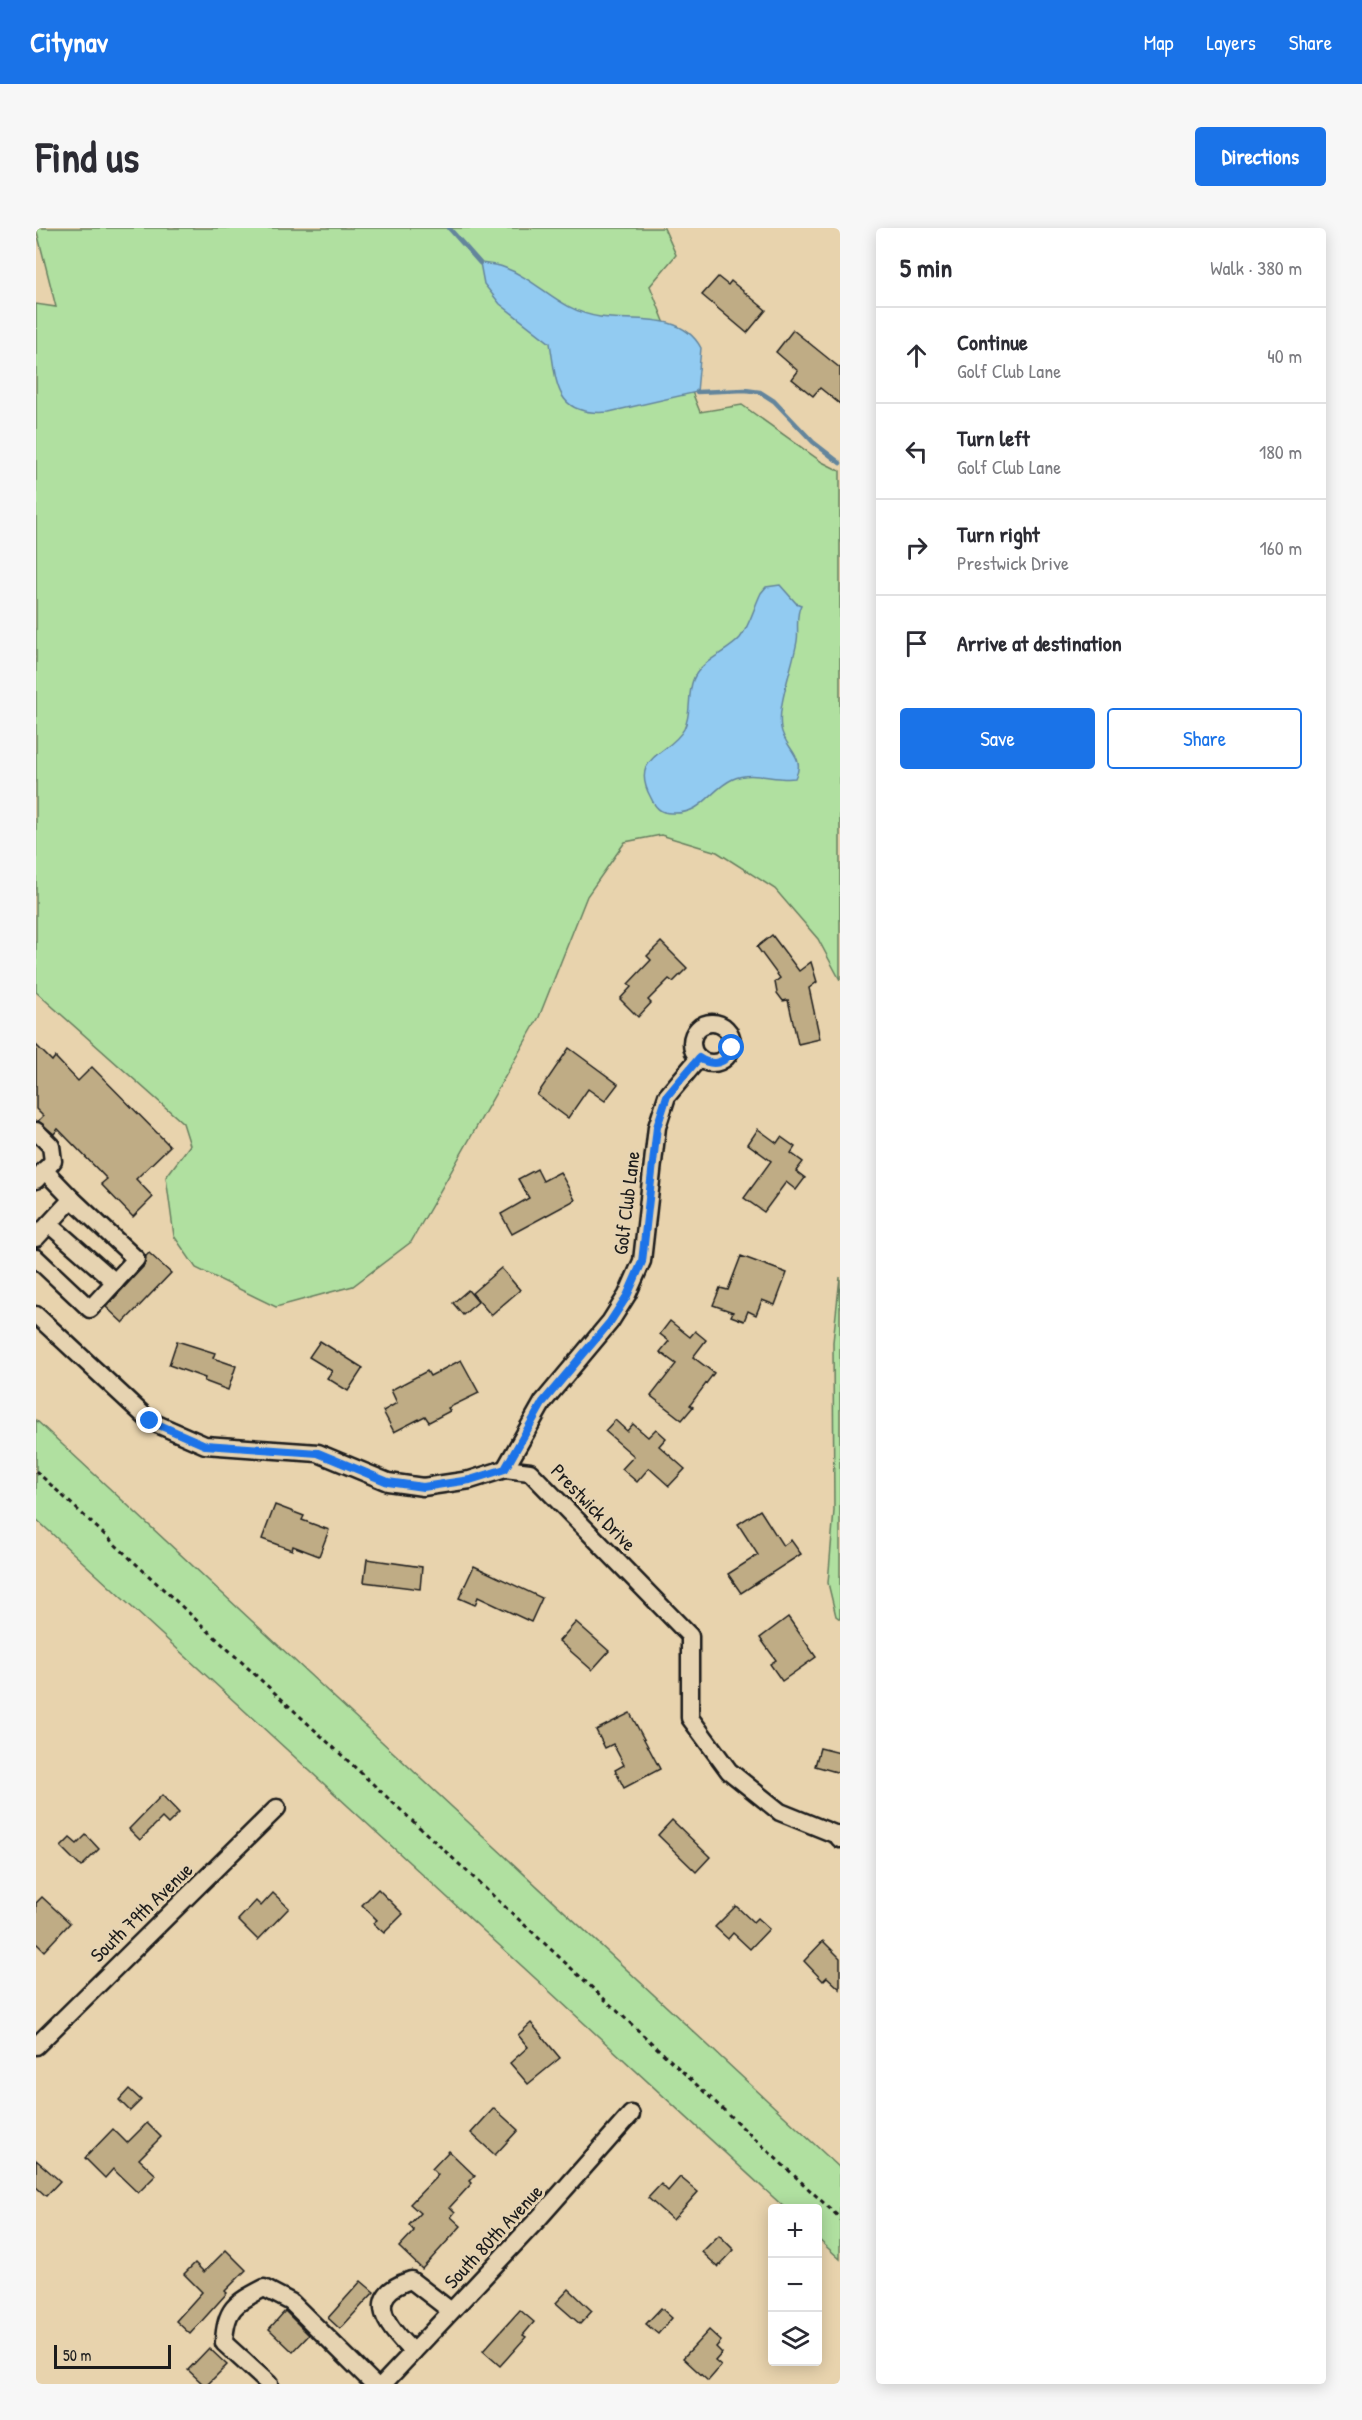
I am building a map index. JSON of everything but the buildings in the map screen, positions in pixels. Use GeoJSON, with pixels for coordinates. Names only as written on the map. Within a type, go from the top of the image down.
{"type":"FeatureCollection","features":[{"type":"Feature","properties":{"kind":"street","name":"Golf Club Lane"},"geometry":{"type":"LineString","coordinates":[[505,1469],[543,1402],[610,1322],[627,1296],[642,1262],[657,1127],[667,1096],[699,1058]]}},
{"type":"Feature","properties":{"kind":"street"},"geometry":{"type":"LineString","coordinates":[[36,1131],[51,1146],[53,1161],[40,1175],[72,1199],[136,1259],[90,1309],[36,1258]]}},
{"type":"Feature","properties":{"kind":"street"},"geometry":{"type":"LineString","coordinates":[[36,1238],[72,1199]]}},
{"type":"Feature","properties":{"kind":"street"},"geometry":{"type":"LineString","coordinates":[[49,1224],[115,1282]]}},
{"type":"Feature","properties":{"kind":"street"},"geometry":{"type":"LineString","coordinates":[[36,1315],[150,1421],[205,1445],[318,1453],[388,1482],[423,1487],[470,1480],[505,1469]]}},
{"type":"Feature","properties":{"kind":"street","name":"Prestwick Drive"},"geometry":{"type":"LineString","coordinates":[[505,1469],[530,1472],[690,1635],[690,1718],[729,1771],[780,1812],[839,1837]]}},
{"type":"Feature","properties":{"kind":"street","name":"South 79th Avenue"},"geometry":{"type":"LineString","coordinates":[[36,2046],[277,1809]]}},
{"type":"Feature","properties":{"kind":"street","name":"South 80th Avenue"},"geometry":{"type":"LineString","coordinates":[[383,2384],[631,2114]]}},
{"type":"Feature","properties":{"kind":"street"},"geometry":{"type":"LineString","coordinates":[[413,2352],[392,2331],[382,2313],[383,2301],[396,2285],[411,2280],[451,2311]]}},
{"type":"Feature","properties":{"kind":"street"},"geometry":{"type":"LineString","coordinates":[[269,2384],[224,2343],[225,2321],[241,2300],[264,2288],[291,2302],[374,2384]]}},
{"type":"Feature","properties":{"kind":"path"},"geometry":{"type":"LineString","coordinates":[[36,1471],[840,2218]]}},
{"type":"Feature","properties":{"kind":"green space"},"geometry":{"type":"Polygon","coordinates":[[[36,228],[664,228],[676,255],[650,286],[700,412],[742,405],[822,462],[840,471],[840,980],[818,939],[775,889],[717,852],[661,835],[625,842],[587,896],[539,1017],[411,1242],[353,1286],[276,1307],[196,1268],[174,1236],[166,1177],[190,1145],[183,1123],[36,992],[36,304],[56,307],[36,228]]]}},
{"type":"Feature","properties":{"kind":"green space"},"geometry":{"type":"Polygon","coordinates":[[[840,1277],[840,1619],[836,1616],[828,1583],[834,1511],[833,1342],[840,1277]]]}},
{"type":"Feature","properties":{"kind":"green space"},"geometry":{"type":"Polygon","coordinates":[[[36,1420],[840,2168],[840,2259],[822,2243],[822,2204],[781,2204],[36,1519],[36,1420]]]}},
{"type":"Feature","properties":{"kind":"water"},"geometry":{"type":"Polygon","coordinates":[[[480,263],[500,266],[516,273],[561,302],[586,314],[656,320],[682,328],[693,336],[701,348],[697,392],[609,412],[578,409],[568,403],[562,395],[550,343],[500,304],[484,284],[480,263]]]}},
{"type":"Feature","properties":{"kind":"water"},"geometry":{"type":"Polygon","coordinates":[[[780,585],[796,603],[801,605],[797,641],[780,719],[783,735],[797,758],[798,771],[795,778],[740,776],[725,784],[691,810],[682,813],[661,811],[654,804],[645,784],[644,773],[648,765],[678,738],[684,729],[688,717],[691,686],[697,673],[740,638],[766,587],[780,585]]]}},
{"type":"Feature","properties":{"kind":"waterway"},"geometry":{"type":"LineString","coordinates":[[449,228],[480,263]]}},
{"type":"Feature","properties":{"kind":"waterway"},"geometry":{"type":"LineString","coordinates":[[697,392],[745,390],[760,392],[774,401],[813,442],[840,463]]}},
{"type":"Feature","properties":{"kind":"route"},"geometry":{"type":"LineString","coordinates":[[150,1421],[205,1445],[318,1453],[388,1482],[423,1487],[470,1480],[505,1469],[543,1402],[610,1322],[627,1296],[642,1262],[657,1127],[667,1096],[699,1058],[712,1064],[718,1063],[725,1060],[732,1048]]}}]}
